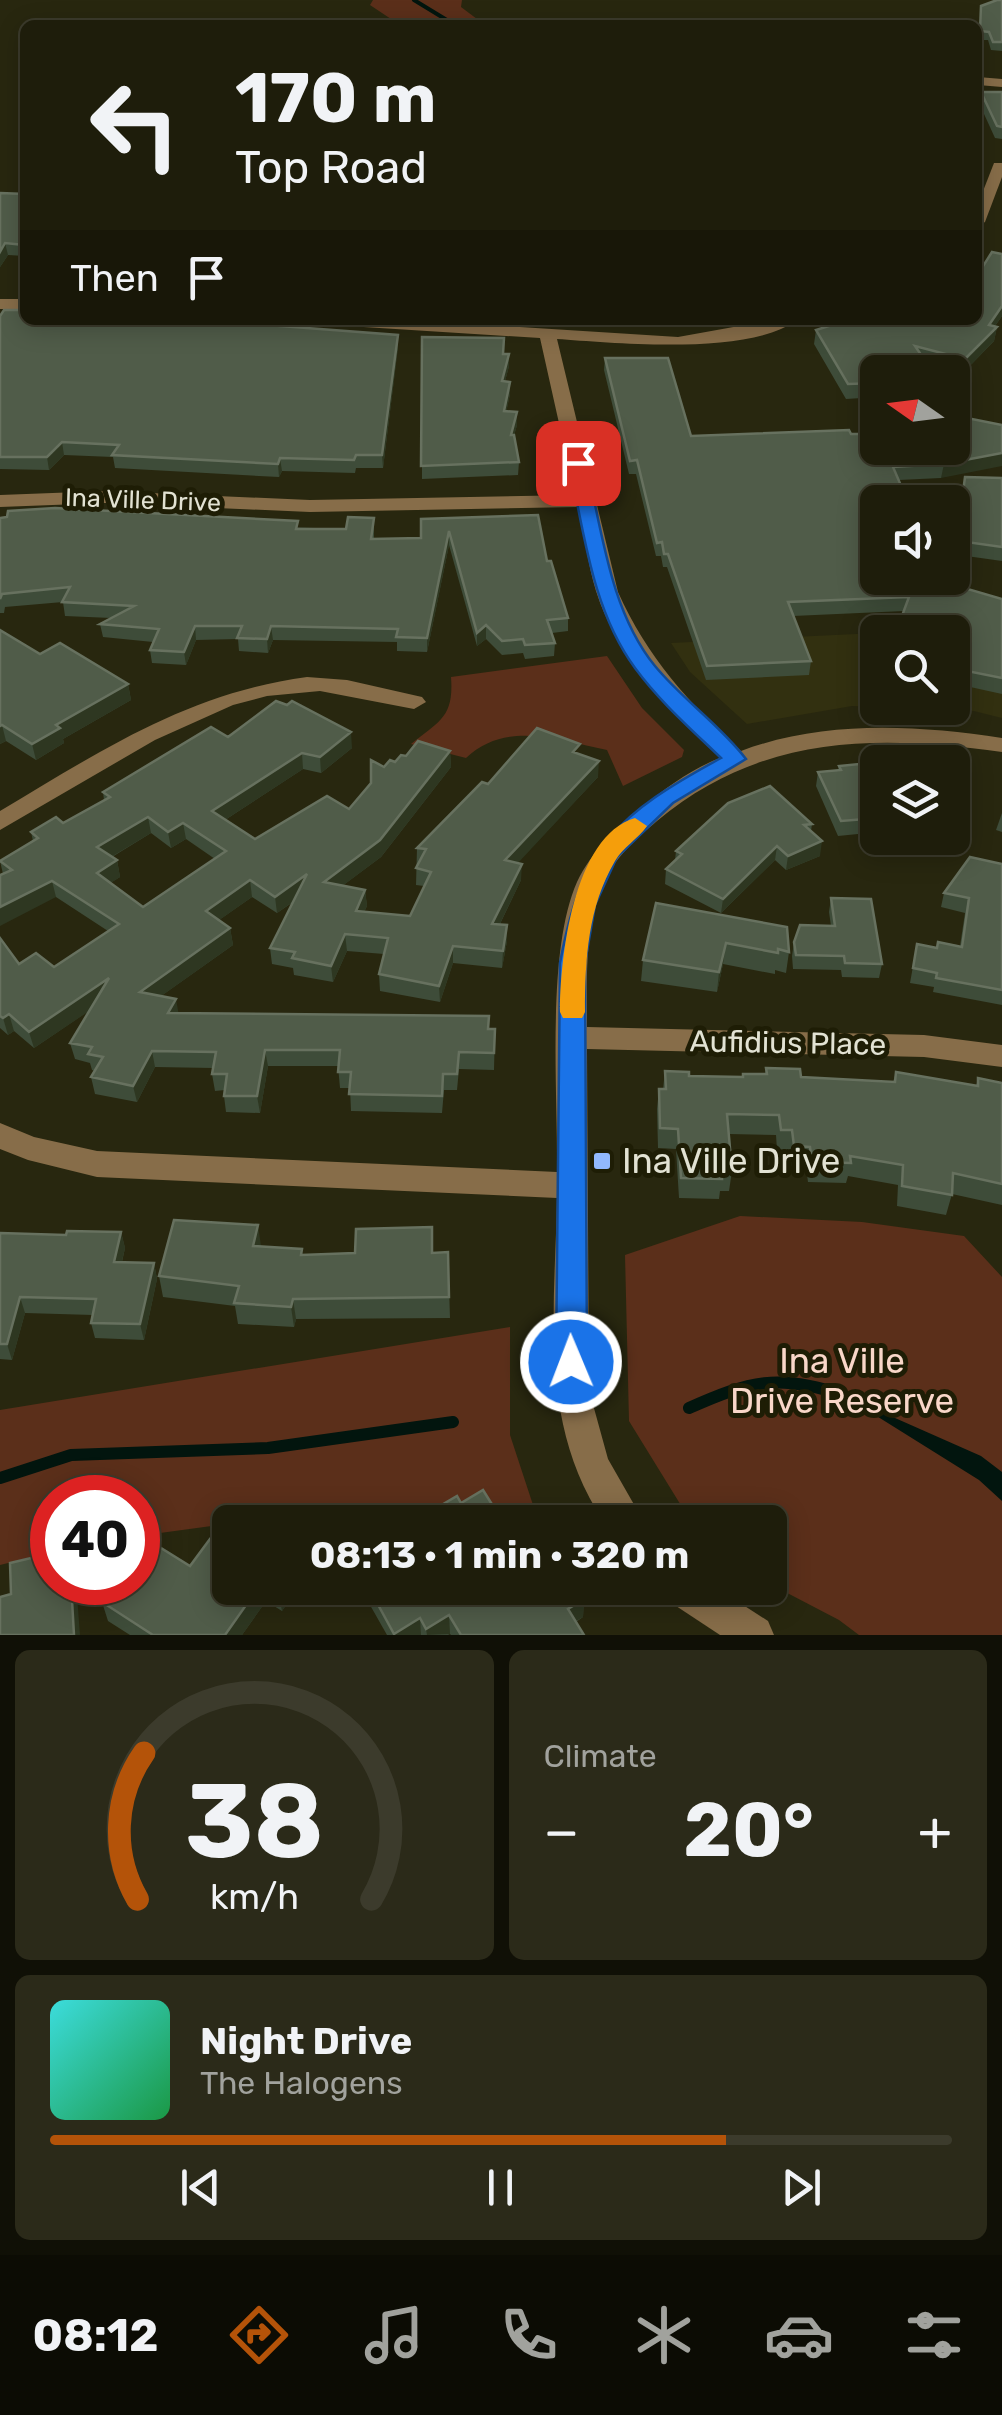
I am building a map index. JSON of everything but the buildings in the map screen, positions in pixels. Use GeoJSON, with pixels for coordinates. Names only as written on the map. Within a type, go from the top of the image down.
{"type":"FeatureCollection","features":[{"type":"Feature","properties":{"kind":"street"},"geometry":{"type":"LineString","coordinates":[[982,207],[995,160]]}},
{"type":"Feature","properties":{"kind":"street"},"geometry":{"type":"LineString","coordinates":[[404,325],[678,342],[773,325]]}},
{"type":"Feature","properties":{"kind":"street"},"geometry":{"type":"LineString","coordinates":[[548,335],[607,592],[632,648],[676,703],[735,759]]}},
{"type":"Feature","properties":{"kind":"street","name":"Ina Ville Drive"},"geometry":{"type":"LineString","coordinates":[[0,500],[105,497],[310,506],[586,500]]}},
{"type":"Feature","properties":{"kind":"street"},"geometry":{"type":"LineString","coordinates":[[0,822],[174,721],[254,690],[310,684],[414,702]]}},
{"type":"Feature","properties":{"kind":"street"},"geometry":{"type":"LineString","coordinates":[[612,1505],[580,1440],[571,1352],[576,929],[592,879],[607,853],[665,798],[735,759],[805,741],[872,734],[926,735],[1002,745]]}},
{"type":"Feature","properties":{"kind":"street","name":"Aufidius Place"},"geometry":{"type":"LineString","coordinates":[[572,1038],[924,1046],[1002,1056]]}},
{"type":"Feature","properties":{"kind":"street"},"geometry":{"type":"LineString","coordinates":[[0,1136],[28,1148],[97,1164],[571,1186]]}},
{"type":"Feature","properties":{"kind":"street"},"geometry":{"type":"LineString","coordinates":[[709,1605],[754,1635]]}},
{"type":"Feature","properties":{"kind":"shaded area"},"geometry":{"type":"Polygon","coordinates":[[[860,634],[860,706],[747,724],[690,672],[671,643],[860,634]]]}},
{"type":"Feature","properties":{"kind":"shaded area"},"geometry":{"type":"Polygon","coordinates":[[[970,650],[1002,660],[1002,718],[970,711],[970,650]]]}},
{"type":"Feature","properties":{"kind":"shaded area"},"geometry":{"type":"Polygon","coordinates":[[[843,1395],[981,1456],[1002,1472],[1002,1501],[979,1480],[843,1395]]]}},
{"type":"Feature","properties":{"kind":"green space"},"geometry":{"type":"Polygon","coordinates":[[[373,0],[462,0],[461,7],[478,20],[392,20],[370,5],[373,0]]]}},
{"type":"Feature","properties":{"kind":"green space"},"geometry":{"type":"Polygon","coordinates":[[[607,656],[642,708],[684,750],[682,757],[623,786],[607,750],[570,742],[516,736],[482,746],[466,758],[411,744],[443,717],[450,701],[451,677],[607,656]]]}},
{"type":"Feature","properties":{"kind":"green space","name":"Ina Ville Drive Reserve"},"geometry":{"type":"Polygon","coordinates":[[[740,1216],[862,1222],[964,1236],[1002,1277],[1002,1635],[859,1635],[787,1593],[787,1505],[681,1505],[629,1421],[625,1255],[740,1216]]]}},
{"type":"Feature","properties":{"kind":"green space"},"geometry":{"type":"Polygon","coordinates":[[[510,1327],[510,1435],[533,1505],[212,1505],[212,1526],[160,1533],[160,1475],[30,1475],[30,1558],[0,1565],[0,1410],[510,1327]]]}},
{"type":"Feature","properties":{"kind":"waterway"},"geometry":{"type":"LineString","coordinates":[[414,0],[447,20]]}},
{"type":"Feature","properties":{"kind":"waterway"},"geometry":{"type":"LineString","coordinates":[[689,1408],[730,1391],[764,1383],[800,1384],[843,1395]]}},
{"type":"Feature","properties":{"kind":"waterway"},"geometry":{"type":"LineString","coordinates":[[0,1478],[71,1455],[268,1448],[453,1422]]}},
{"type":"Feature","properties":{"kind":"slow traffic"},"geometry":{"type":"LineString","coordinates":[[572,1012],[576,929],[583,905],[607,853],[635,826]]}},
{"type":"Feature","properties":{"kind":"place","name":"Ina Ville Drive"},"geometry":{"type":"Point","coordinates":[602,1161]}},
{"type":"Feature","properties":{"kind":"route"},"geometry":{"type":"LineString","coordinates":[[571,1362],[576,929],[592,879],[607,853],[665,798],[735,759],[676,703],[642,664],[623,631],[607,592],[578,463]]}}]}
